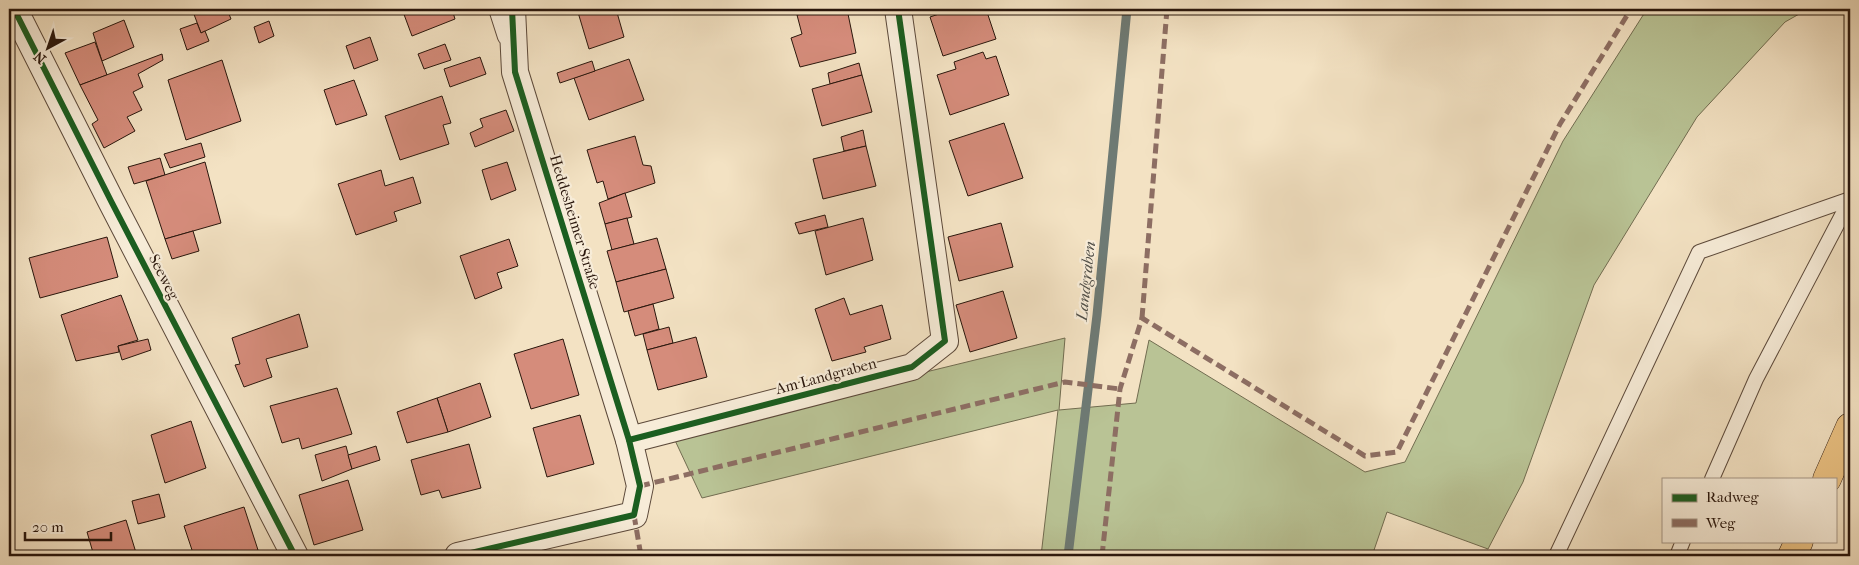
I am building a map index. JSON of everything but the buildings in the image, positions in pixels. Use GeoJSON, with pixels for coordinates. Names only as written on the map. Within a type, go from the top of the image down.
{"type":"FeatureCollection","features":[{"type":"Feature","properties":{"kind":"highway"},"geometry":{"type":"LineString","coordinates":[[1827,478],[1850,427]]}},
{"type":"Feature","properties":{"kind":"highway"},"geometry":{"type":"LineString","coordinates":[[1792,556],[1799,542]]}},
{"type":"Feature","properties":{"kind":"street","name":"Seeweg"},"geometry":{"type":"LineString","coordinates":[[14,9],[295,556]]}},
{"type":"Feature","properties":{"kind":"street","name":"Heddesheimer Straße"},"geometry":{"type":"LineString","coordinates":[[512,9],[516,72],[629,440]]}},
{"type":"Feature","properties":{"kind":"street","name":"Am Landgraben"},"geometry":{"type":"LineString","coordinates":[[629,440],[912,366],[945,341],[898,9]]}},
{"type":"Feature","properties":{"kind":"street"},"geometry":{"type":"LineString","coordinates":[[458,556],[634,515],[640,486],[629,440]]}},
{"type":"Feature","properties":{"kind":"lane"},"geometry":{"type":"LineString","coordinates":[[496,9],[516,72]]}},
{"type":"Feature","properties":{"kind":"lane"},"geometry":{"type":"LineString","coordinates":[[1712,478],[1756,379],[1850,200]]}},
{"type":"Feature","properties":{"kind":"lane"},"geometry":{"type":"LineString","coordinates":[[1556,556],[1699,252],[1850,200]]}},
{"type":"Feature","properties":{"kind":"lane"},"geometry":{"type":"LineString","coordinates":[[1676,556],[1683,542]]}},
{"type":"Feature","properties":{"kind":"green space"},"geometry":{"type":"Polygon","coordinates":[[[1647,9],[1808,9],[1785,22],[1697,117],[1594,285],[1523,482],[1488,549],[1387,512],[1372,556],[1041,556],[1058,410],[702,498],[672,434],[1065,338],[1059,410],[1136,403],[1149,340],[1365,472],[1405,462],[1563,141],[1647,9]]]}},
{"type":"Feature","properties":{"kind":"waterway","name":"Landgraben"},"geometry":{"type":"LineString","coordinates":[[1068,556],[1097,315],[1127,9]]}},
{"type":"Feature","properties":{"kind":"marked path"},"geometry":{"type":"LineString","coordinates":[[1142,318],[1167,9]]}},
{"type":"Feature","properties":{"kind":"marked path"},"geometry":{"type":"LineString","coordinates":[[1102,556],[1120,389],[1142,318],[1365,456],[1397,452],[1560,124],[1631,9]]}},
{"type":"Feature","properties":{"kind":"marked path"},"geometry":{"type":"LineString","coordinates":[[640,486],[1065,382],[1120,389]]}},
{"type":"Feature","properties":{"kind":"marked path"},"geometry":{"type":"LineString","coordinates":[[634,515],[641,556]]}},
{"type":"Feature","properties":{"kind":"cycle path"},"geometry":{"type":"LineString","coordinates":[[14,9],[295,556]]}},
{"type":"Feature","properties":{"kind":"cycle path"},"geometry":{"type":"LineString","coordinates":[[458,556],[634,515],[640,486],[629,440],[515,72],[512,9]]}},
{"type":"Feature","properties":{"kind":"cycle path"},"geometry":{"type":"LineString","coordinates":[[629,440],[912,367],[945,341],[898,9]]}}]}
